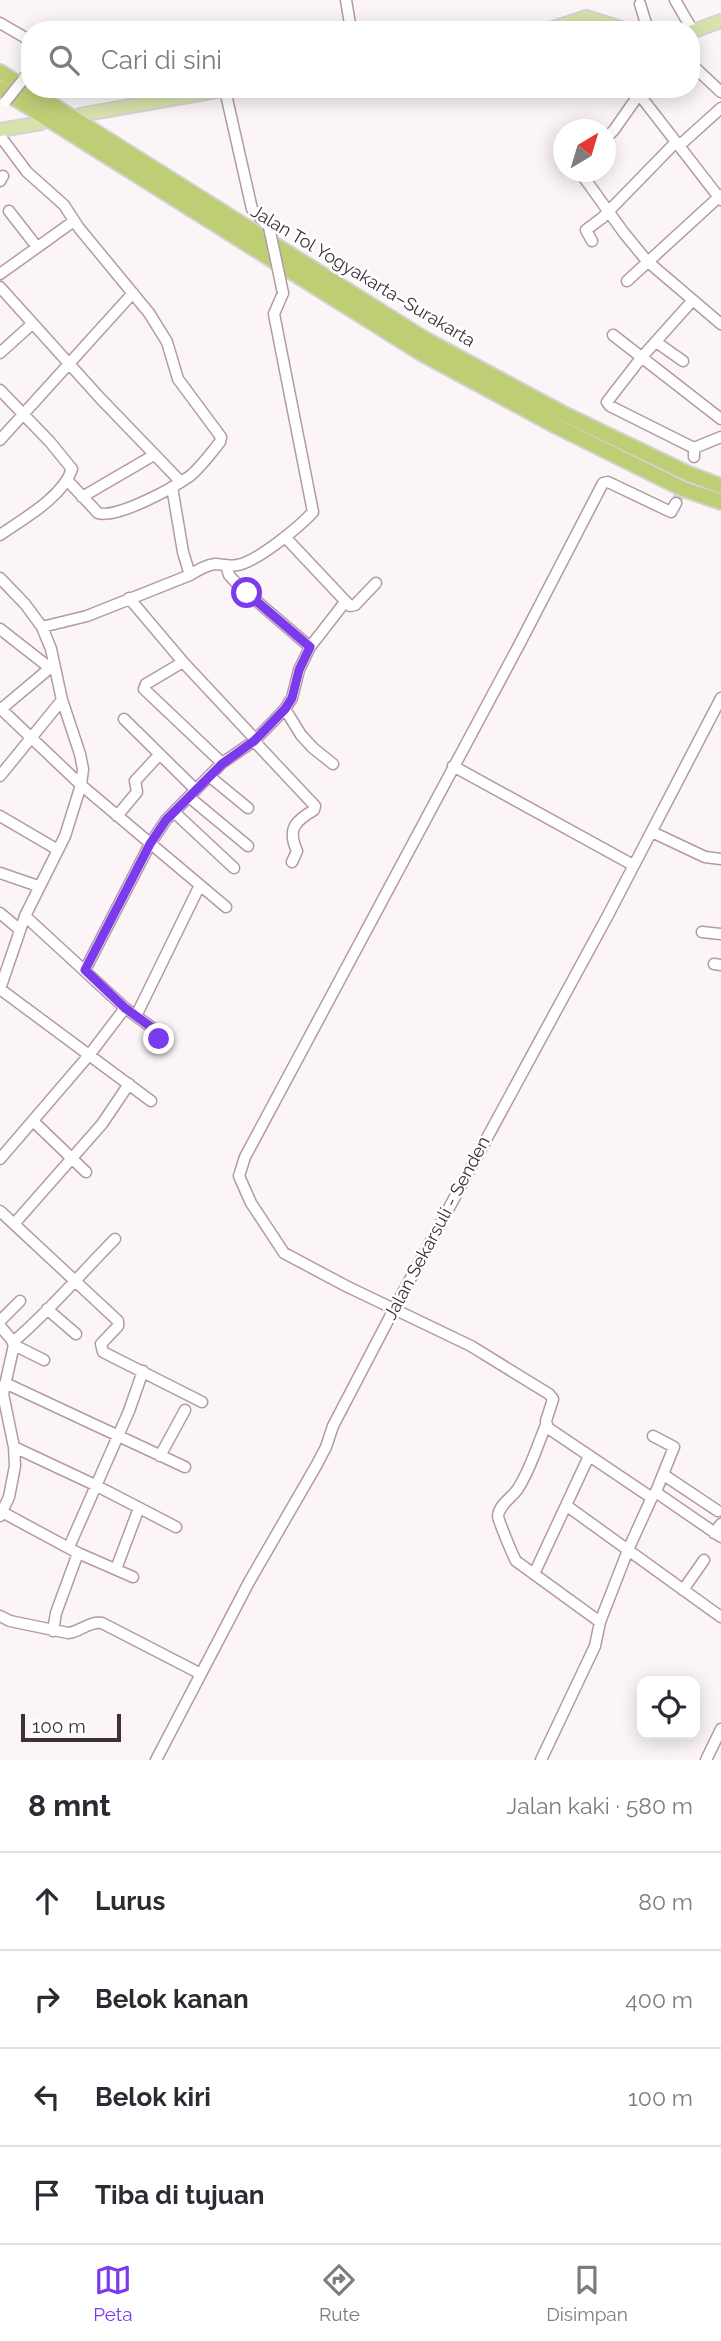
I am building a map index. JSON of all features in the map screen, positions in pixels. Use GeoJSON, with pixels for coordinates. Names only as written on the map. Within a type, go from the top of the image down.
{"type":"FeatureCollection","features":[{"type":"Feature","properties":{"kind":"highway","name":"Jalan Tol Yogyakarta–Surakarta"},"geometry":{"type":"LineString","coordinates":[[0,72],[21,85]]}},
{"type":"Feature","properties":{"kind":"highway","name":"Jalan Tol Yogyakarta–Surakarta"},"geometry":{"type":"LineString","coordinates":[[41,98],[519,398]]}},
{"type":"Feature","properties":{"kind":"highway","name":"Jalan Tol Yogyakarta–Surakarta"},"geometry":{"type":"LineString","coordinates":[[2,100],[421,353],[519,398],[683,489],[721,504]]}},
{"type":"Feature","properties":{"kind":"highway","name":"Jalan Tol Yogyakarta–Surakarta"},"geometry":{"type":"LineString","coordinates":[[559,419],[721,486]]}},
{"type":"Feature","properties":{"kind":"main road"},"geometry":{"type":"LineString","coordinates":[[571,21],[579,18],[596,21]]}},
{"type":"Feature","properties":{"kind":"main road"},"geometry":{"type":"LineString","coordinates":[[700,28],[721,21]]}},
{"type":"Feature","properties":{"kind":"main road"},"geometry":{"type":"LineString","coordinates":[[80,115],[179,98]]}},
{"type":"Feature","properties":{"kind":"main road"},"geometry":{"type":"LineString","coordinates":[[0,130],[41,123]]}},
{"type":"Feature","properties":{"kind":"street"},"geometry":{"type":"LineString","coordinates":[[346,0],[350,21]]}},
{"type":"Feature","properties":{"kind":"street"},"geometry":{"type":"LineString","coordinates":[[675,0],[687,21]]}},
{"type":"Feature","properties":{"kind":"street"},"geometry":{"type":"LineString","coordinates":[[640,4],[645,21]]}},
{"type":"Feature","properties":{"kind":"street"},"geometry":{"type":"LineString","coordinates":[[0,23],[21,35]]}},
{"type":"Feature","properties":{"kind":"street"},"geometry":{"type":"LineString","coordinates":[[700,72],[721,92]]}},
{"type":"Feature","properties":{"kind":"street"},"geometry":{"type":"LineString","coordinates":[[2,100],[21,82]]}},
{"type":"Feature","properties":{"kind":"street"},"geometry":{"type":"LineString","coordinates":[[42,627],[87,616],[213,564],[237,565],[250,560],[285,537],[313,512],[274,314],[283,293],[269,227],[252,209],[228,98]]}},
{"type":"Feature","properties":{"kind":"street"},"geometry":{"type":"LineString","coordinates":[[616,127],[635,98]]}},
{"type":"Feature","properties":{"kind":"street"},"geometry":{"type":"LineString","coordinates":[[627,281],[720,198],[644,98]]}},
{"type":"Feature","properties":{"kind":"street"},"geometry":{"type":"LineString","coordinates":[[593,241],[586,230],[678,144],[721,108]]}},
{"type":"Feature","properties":{"kind":"street"},"geometry":{"type":"LineString","coordinates":[[0,136],[24,169],[64,205],[149,313],[167,342],[178,379],[221,437],[220,442],[198,468],[176,484],[144,501],[105,515],[98,513],[67,480]]}},
{"type":"Feature","properties":{"kind":"street"},"geometry":{"type":"LineString","coordinates":[[587,182],[647,261],[721,324]]}},
{"type":"Feature","properties":{"kind":"street"},"geometry":{"type":"LineString","coordinates":[[9,211],[37,247]]}},
{"type":"Feature","properties":{"kind":"street"},"geometry":{"type":"LineString","coordinates":[[0,274],[74,220]]}},
{"type":"Feature","properties":{"kind":"street"},"geometry":{"type":"LineString","coordinates":[[0,287],[154,455],[176,484],[183,552],[190,575]]}},
{"type":"Feature","properties":{"kind":"street"},"geometry":{"type":"LineString","coordinates":[[0,440],[133,293]]}},
{"type":"Feature","properties":{"kind":"street"},"geometry":{"type":"LineString","coordinates":[[693,300],[607,401],[610,406],[694,453],[721,437]]}},
{"type":"Feature","properties":{"kind":"street"},"geometry":{"type":"LineString","coordinates":[[0,353],[32,324]]}},
{"type":"Feature","properties":{"kind":"street"},"geometry":{"type":"LineString","coordinates":[[613,335],[721,419]]}},
{"type":"Feature","properties":{"kind":"street"},"geometry":{"type":"LineString","coordinates":[[656,342],[683,361]]}},
{"type":"Feature","properties":{"kind":"street"},"geometry":{"type":"LineString","coordinates":[[0,390],[71,467],[67,480],[42,505],[0,535]]}},
{"type":"Feature","properties":{"kind":"street"},"geometry":{"type":"LineString","coordinates":[[82,496],[154,455]]}},
{"type":"Feature","properties":{"kind":"street"},"geometry":{"type":"LineString","coordinates":[[600,1622],[513,1557],[498,1516],[522,1481],[546,1425],[553,1399],[549,1394],[471,1346],[345,1286],[284,1253],[251,1203],[239,1176],[245,1157],[603,484],[608,482],[671,512],[676,503]]}},
{"type":"Feature","properties":{"kind":"street"},"geometry":{"type":"LineString","coordinates":[[285,537],[350,606],[355,605],[376,583]]}},
{"type":"Feature","properties":{"kind":"street"},"geometry":{"type":"LineString","coordinates":[[226,565],[229,575],[238,585],[310,647]]}},
{"type":"Feature","properties":{"kind":"street"},"geometry":{"type":"LineString","coordinates":[[0,578],[42,627],[82,760],[80,785],[65,836],[38,886],[0,989],[150,1101]]}},
{"type":"Feature","properties":{"kind":"street"},"geometry":{"type":"LineString","coordinates":[[129,598],[183,662],[315,806],[314,810],[295,823],[292,838],[297,851],[292,862]]}},
{"type":"Feature","properties":{"kind":"street"},"geometry":{"type":"LineString","coordinates":[[85,970],[150,844],[174,812],[209,776],[255,740],[285,709],[292,698],[299,670],[310,647],[345,602]]}},
{"type":"Feature","properties":{"kind":"street"},"geometry":{"type":"LineString","coordinates":[[0,629],[53,668]]}},
{"type":"Feature","properties":{"kind":"street"},"geometry":{"type":"LineString","coordinates":[[183,662],[146,684],[144,689],[222,764]]}},
{"type":"Feature","properties":{"kind":"street"},"geometry":{"type":"LineString","coordinates":[[53,668],[0,709],[80,785],[226,907]]}},
{"type":"Feature","properties":{"kind":"street","name":"Jalan Sekarsuli - Senden"},"geometry":{"type":"LineString","coordinates":[[156,1760],[249,1582],[321,1457],[333,1426],[394,1309],[652,832],[721,698]]}},
{"type":"Feature","properties":{"kind":"street"},"geometry":{"type":"LineString","coordinates":[[0,776],[62,700]]}},
{"type":"Feature","properties":{"kind":"street"},"geometry":{"type":"LineString","coordinates":[[285,709],[301,735],[333,764]]}},
{"type":"Feature","properties":{"kind":"street"},"geometry":{"type":"LineString","coordinates":[[124,719],[192,793],[248,846]]}},
{"type":"Feature","properties":{"kind":"street"},"geometry":{"type":"LineString","coordinates":[[117,816],[137,792],[135,781],[159,755]]}},
{"type":"Feature","properties":{"kind":"street"},"geometry":{"type":"LineString","coordinates":[[453,766],[633,865]]}},
{"type":"Feature","properties":{"kind":"street"},"geometry":{"type":"LineString","coordinates":[[209,776],[248,808]]}},
{"type":"Feature","properties":{"kind":"street"},"geometry":{"type":"LineString","coordinates":[[174,812],[234,868]]}},
{"type":"Feature","properties":{"kind":"street"},"geometry":{"type":"LineString","coordinates":[[0,816],[58,850]]}},
{"type":"Feature","properties":{"kind":"street"},"geometry":{"type":"LineString","coordinates":[[652,832],[705,857],[721,859]]}},
{"type":"Feature","properties":{"kind":"street"},"geometry":{"type":"LineString","coordinates":[[0,873],[38,886]]}},
{"type":"Feature","properties":{"kind":"street"},"geometry":{"type":"LineString","coordinates":[[136,1016],[200,885]]}},
{"type":"Feature","properties":{"kind":"street"},"geometry":{"type":"LineString","coordinates":[[0,913],[20,930]]}},
{"type":"Feature","properties":{"kind":"street"},"geometry":{"type":"LineString","coordinates":[[26,916],[125,1008],[159,1033],[154,1047]]}},
{"type":"Feature","properties":{"kind":"street"},"geometry":{"type":"LineString","coordinates":[[702,932],[721,934]]}},
{"type":"Feature","properties":{"kind":"street"},"geometry":{"type":"LineString","coordinates":[[0,1159],[90,1054],[125,1008]]}},
{"type":"Feature","properties":{"kind":"street"},"geometry":{"type":"LineString","coordinates":[[13,1224],[102,1124],[129,1084]]}},
{"type":"Feature","properties":{"kind":"street"},"geometry":{"type":"LineString","coordinates":[[33,1121],[86,1172]]}},
{"type":"Feature","properties":{"kind":"street"},"geometry":{"type":"LineString","coordinates":[[0,1211],[118,1321],[118,1326],[102,1343],[101,1349],[202,1402]]}},
{"type":"Feature","properties":{"kind":"street"},"geometry":{"type":"LineString","coordinates":[[115,1239],[13,1343],[4,1400],[14,1447],[15,1466],[11,1490],[1,1514],[133,1577]]}},
{"type":"Feature","properties":{"kind":"street"},"geometry":{"type":"LineString","coordinates":[[0,1321],[20,1301]]}},
{"type":"Feature","properties":{"kind":"street"},"geometry":{"type":"LineString","coordinates":[[47,1309],[76,1334]]}},
{"type":"Feature","properties":{"kind":"street"},"geometry":{"type":"LineString","coordinates":[[0,1326],[13,1343],[44,1360]]}},
{"type":"Feature","properties":{"kind":"street"},"geometry":{"type":"LineString","coordinates":[[53,1631],[74,1550],[143,1371]]}},
{"type":"Feature","properties":{"kind":"street"},"geometry":{"type":"LineString","coordinates":[[5,1383],[185,1467]]}},
{"type":"Feature","properties":{"kind":"street"},"geometry":{"type":"LineString","coordinates":[[160,1456],[185,1410]]}},
{"type":"Feature","properties":{"kind":"street"},"geometry":{"type":"LineString","coordinates":[[546,1425],[653,1496],[668,1500],[719,1531]]}},
{"type":"Feature","properties":{"kind":"street"},"geometry":{"type":"LineString","coordinates":[[541,1760],[595,1646],[600,1622],[628,1550],[664,1475],[674,1447],[653,1436]]}},
{"type":"Feature","properties":{"kind":"street"},"geometry":{"type":"LineString","coordinates":[[14,1447],[176,1527]]}},
{"type":"Feature","properties":{"kind":"street"},"geometry":{"type":"LineString","coordinates":[[534,1574],[589,1456]]}},
{"type":"Feature","properties":{"kind":"street"},"geometry":{"type":"LineString","coordinates":[[664,1475],[718,1511]]}},
{"type":"Feature","properties":{"kind":"street"},"geometry":{"type":"LineString","coordinates":[[567,1506],[721,1618]]}},
{"type":"Feature","properties":{"kind":"street"},"geometry":{"type":"LineString","coordinates":[[116,1569],[139,1508]]}},
{"type":"Feature","properties":{"kind":"street"},"geometry":{"type":"LineString","coordinates":[[683,1590],[704,1560]]}},
{"type":"Feature","properties":{"kind":"street"},"geometry":{"type":"LineString","coordinates":[[0,1616],[10,1621],[73,1633],[93,1623],[102,1623],[201,1674]]}},
{"type":"Feature","properties":{"kind":"street"},"geometry":{"type":"LineString","coordinates":[[706,1760],[721,1729]]}},
{"type":"Feature","properties":{"kind":"tunnel"},"geometry":{"type":"LineString","coordinates":[[676,503],[694,457]]}},
{"type":"Feature","properties":{"kind":"route"},"geometry":{"type":"LineString","coordinates":[[159,1039],[158,1032],[125,1008],[85,970],[102,942],[120,900],[150,844],[166,820],[222,764],[254,741],[292,698],[294,683],[310,647],[247,593]]}}]}
